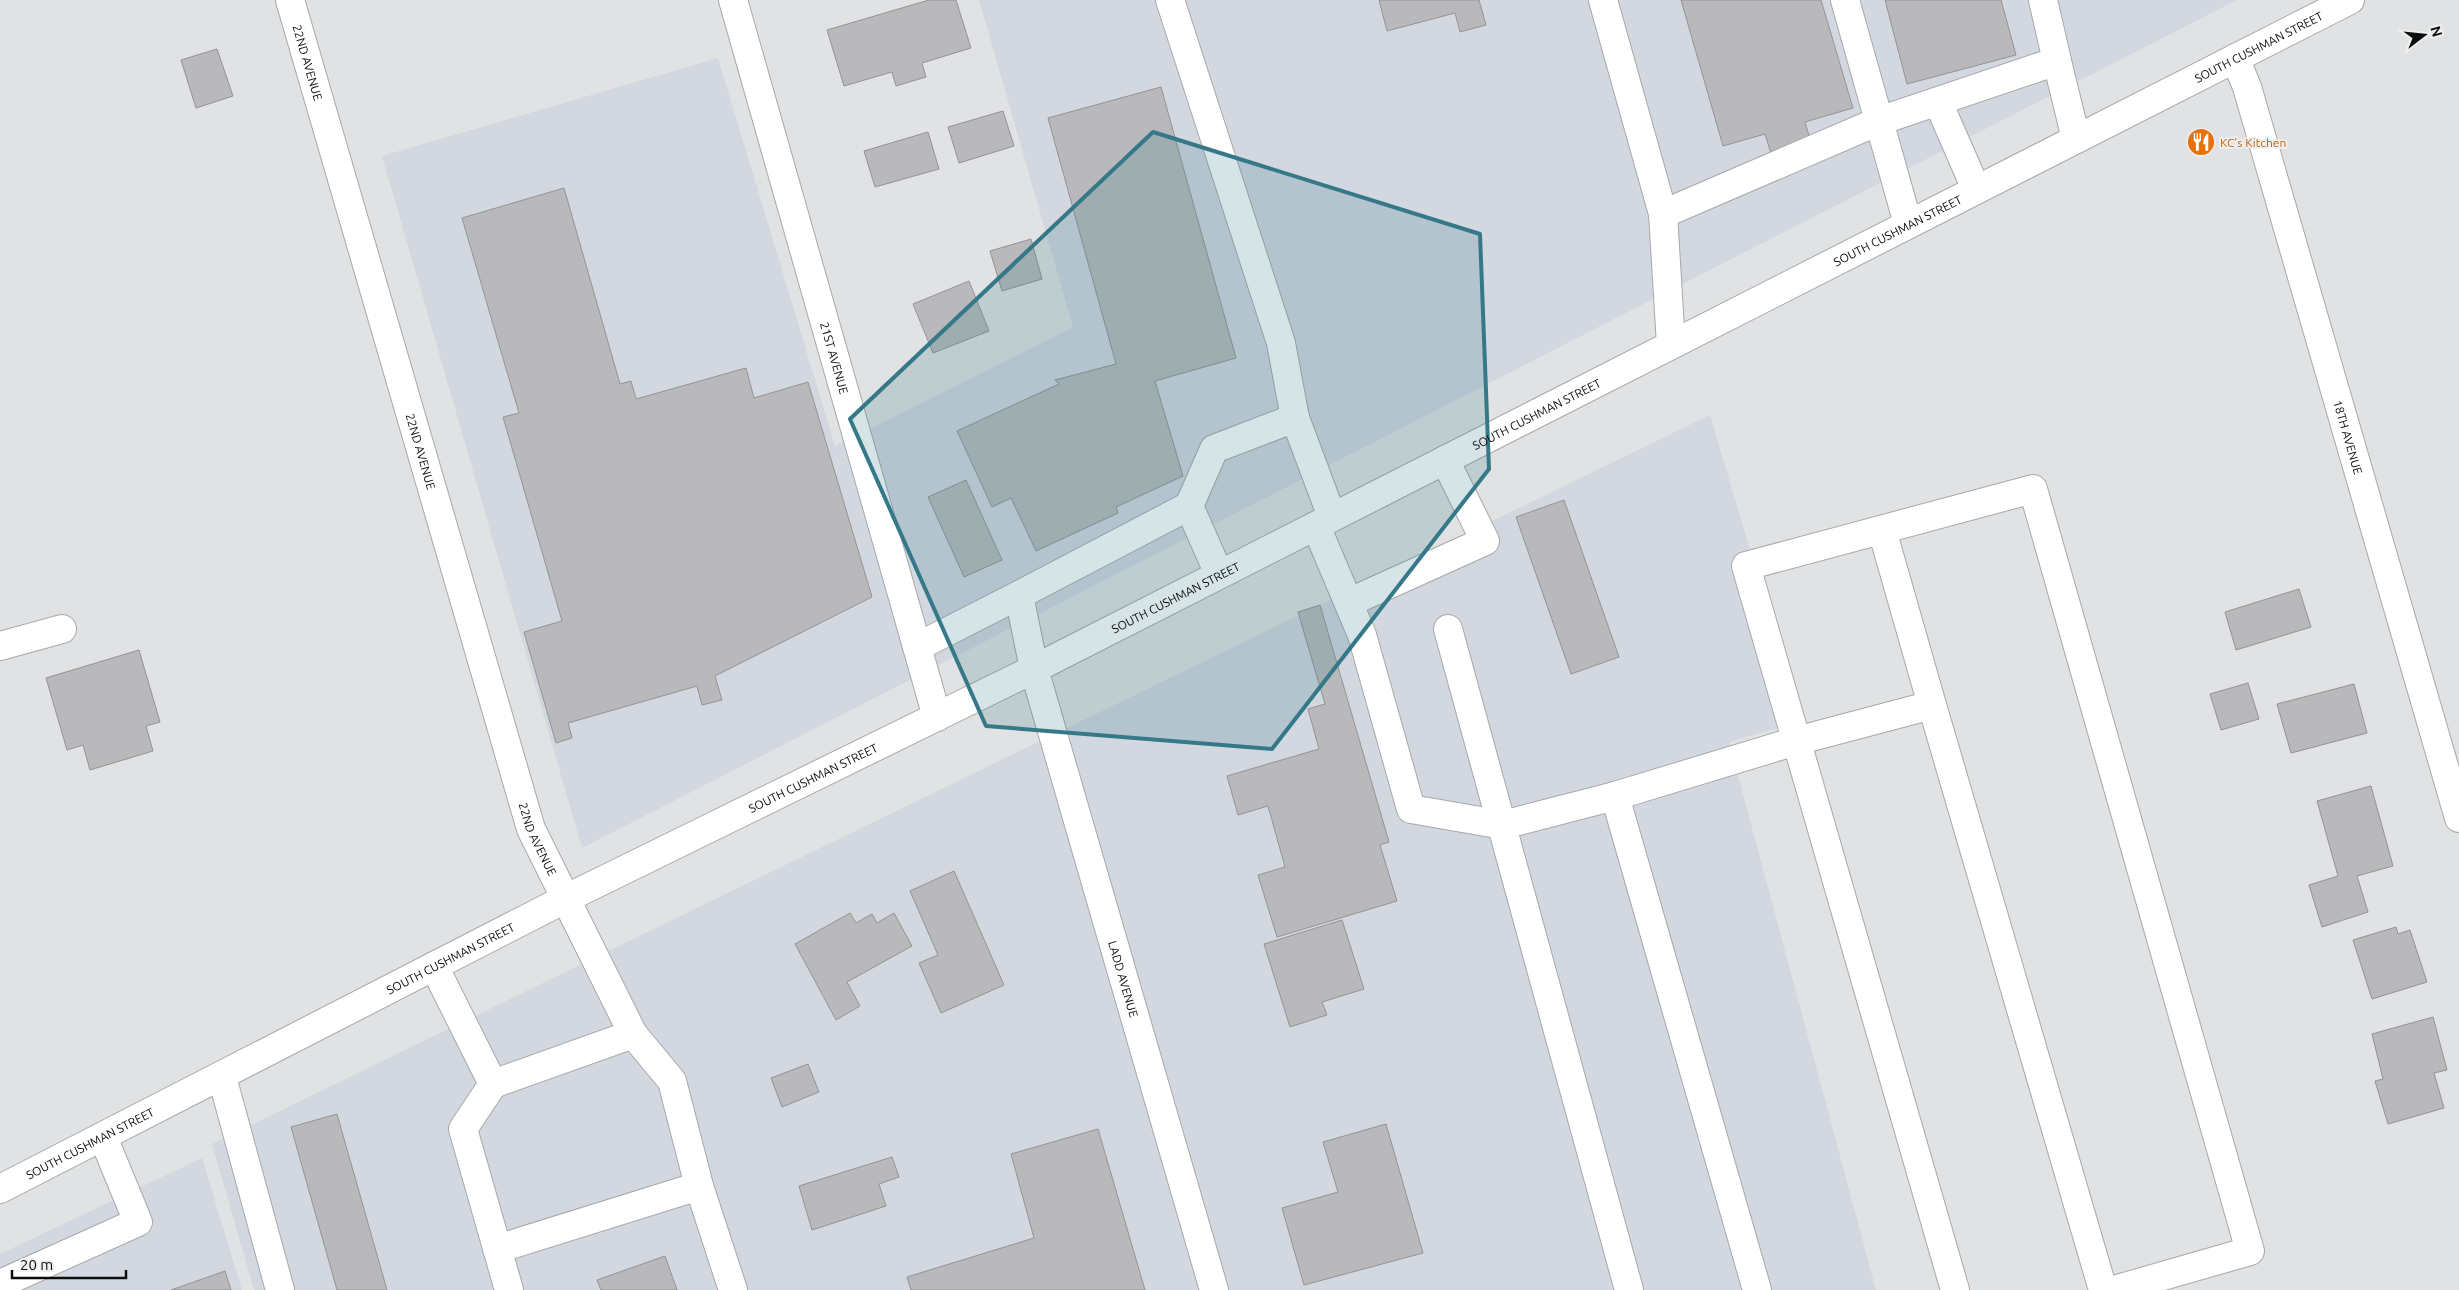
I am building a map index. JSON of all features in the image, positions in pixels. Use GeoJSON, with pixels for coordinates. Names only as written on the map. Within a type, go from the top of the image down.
{"type":"FeatureCollection","features":[{"type":"Feature","properties":{"kind":"street","name":"22ND AVENUE"},"geometry":{"type":"LineString","coordinates":[[290,0],[530,829],[633,1034],[672,1081],[699,1186],[733,1290]]}},
{"type":"Feature","properties":{"kind":"street","name":"21ST AVENUE"},"geometry":{"type":"LineString","coordinates":[[734,0],[937,717]]}},
{"type":"Feature","properties":{"kind":"street"},"geometry":{"type":"LineString","coordinates":[[1170,0],[1281,343],[1295,418],[1324,521],[1362,635],[1412,809],[1503,825],[1616,796],[1796,741],[1932,705]]}},
{"type":"Feature","properties":{"kind":"street"},"geometry":{"type":"LineString","coordinates":[[1603,0],[1663,214],[1671,345]]}},
{"type":"Feature","properties":{"kind":"street"},"geometry":{"type":"LineString","coordinates":[[1845,0],[1908,224]]}},
{"type":"Feature","properties":{"kind":"street"},"geometry":{"type":"LineString","coordinates":[[2043,0],[2076,139]]}},
{"type":"Feature","properties":{"kind":"street","name":"SOUTH CUSHMAN STREET"},"geometry":{"type":"LineString","coordinates":[[0,1189],[565,899],[1034,669],[2350,0]]}},
{"type":"Feature","properties":{"kind":"street","name":"18TH AVENUE"},"geometry":{"type":"LineString","coordinates":[[2235,58],[2247,87],[2459,818]]}},
{"type":"Feature","properties":{"kind":"street"},"geometry":{"type":"LineString","coordinates":[[1663,214],[1880,121],[2057,61]]}},
{"type":"Feature","properties":{"kind":"street"},"geometry":{"type":"LineString","coordinates":[[1938,102],[1976,189]]}},
{"type":"Feature","properties":{"kind":"street"},"geometry":{"type":"LineString","coordinates":[[917,647],[1189,506],[1214,450],[1295,418]]}},
{"type":"Feature","properties":{"kind":"street"},"geometry":{"type":"LineString","coordinates":[[1350,602],[1485,541],[1445,460]]}},
{"type":"Feature","properties":{"kind":"street"},"geometry":{"type":"LineString","coordinates":[[1955,1290],[1746,566],[2033,489],[2250,1251],[2114,1290]]}},
{"type":"Feature","properties":{"kind":"street"},"geometry":{"type":"LineString","coordinates":[[1189,506],[1219,574]]}},
{"type":"Feature","properties":{"kind":"street"},"geometry":{"type":"LineString","coordinates":[[1882,530],[2104,1290]]}},
{"type":"Feature","properties":{"kind":"street","name":"LADD AVENUE"},"geometry":{"type":"LineString","coordinates":[[1019,595],[1034,669],[1214,1290]]}},
{"type":"Feature","properties":{"kind":"street"},"geometry":{"type":"LineString","coordinates":[[0,646],[62,629]]}},
{"type":"Feature","properties":{"kind":"street"},"geometry":{"type":"LineString","coordinates":[[1448,629],[1629,1290]]}},
{"type":"Feature","properties":{"kind":"street"},"geometry":{"type":"LineString","coordinates":[[1616,796],[1757,1290]]}},
{"type":"Feature","properties":{"kind":"street"},"geometry":{"type":"LineString","coordinates":[[434,966],[493,1084]]}},
{"type":"Feature","properties":{"kind":"street"},"geometry":{"type":"LineString","coordinates":[[509,1290],[463,1129],[493,1084],[633,1034]]}},
{"type":"Feature","properties":{"kind":"street"},"geometry":{"type":"LineString","coordinates":[[222,1076],[280,1290]]}},
{"type":"Feature","properties":{"kind":"street"},"geometry":{"type":"LineString","coordinates":[[0,1284],[138,1222],[104,1137]]}},
{"type":"Feature","properties":{"kind":"street"},"geometry":{"type":"LineString","coordinates":[[497,1249],[699,1186]]}},
{"type":"Feature","properties":{"kind":"highlighted area"},"geometry":{"type":"Polygon","coordinates":[[[1153,132],[1480,234],[1489,469],[1272,749],[986,726],[850,419],[1153,132]]]}},
{"type":"Feature","properties":{"kind":"shaded area"},"geometry":{"type":"Polygon","coordinates":[[[979,0],[2237,0],[582,848],[382,156],[718,58],[835,446],[1073,327],[979,0]]]}},
{"type":"Feature","properties":{"kind":"shaded area"},"geometry":{"type":"Polygon","coordinates":[[[1710,415],[1801,721],[1729,742],[1876,1290],[254,1290],[212,1144],[1710,415]]]}},
{"type":"Feature","properties":{"kind":"shaded area"},"geometry":{"type":"Polygon","coordinates":[[[202,1158],[242,1290],[0,1290],[0,1254],[202,1158]]]}},
{"type":"Feature","properties":{"kind":"building"},"geometry":{"type":"Polygon","coordinates":[[[929,0],[956,0],[971,48],[922,63],[926,77],[896,86],[892,72],[844,86],[827,30],[929,0]]]}},
{"type":"Feature","properties":{"kind":"building"},"geometry":{"type":"Polygon","coordinates":[[[1379,0],[1479,0],[1486,25],[1460,32],[1455,13],[1387,31],[1379,0]]]}},
{"type":"Feature","properties":{"kind":"building"},"geometry":{"type":"Polygon","coordinates":[[[1681,0],[1821,0],[1853,108],[1805,122],[1812,146],[1772,157],[1765,134],[1723,146],[1681,0]]]}},
{"type":"Feature","properties":{"kind":"building"},"geometry":{"type":"Polygon","coordinates":[[[1885,0],[2001,0],[2016,55],[1907,84],[1885,0]]]}},
{"type":"Feature","properties":{"kind":"building"},"geometry":{"type":"Polygon","coordinates":[[[217,49],[233,96],[196,108],[181,60],[217,49]]]}},
{"type":"Feature","properties":{"kind":"building"},"geometry":{"type":"Polygon","coordinates":[[[1161,87],[1236,358],[1155,381],[1183,476],[1116,507],[1118,513],[1036,551],[1011,498],[992,507],[957,431],[1059,384],[1055,380],[1116,364],[1048,118],[1161,87]]]}},
{"type":"Feature","properties":{"kind":"building"},"geometry":{"type":"Polygon","coordinates":[[[1003,111],[1014,146],[959,163],[948,127],[1003,111]]]}},
{"type":"Feature","properties":{"kind":"building"},"geometry":{"type":"Polygon","coordinates":[[[928,132],[939,169],[875,187],[864,151],[928,132]]]}},
{"type":"Feature","properties":{"kind":"building"},"geometry":{"type":"Polygon","coordinates":[[[564,188],[620,384],[631,381],[636,399],[746,368],[754,398],[808,382],[872,597],[715,676],[722,700],[702,705],[697,686],[568,723],[572,738],[556,743],[524,632],[562,621],[503,417],[519,413],[462,218],[564,188]]]}},
{"type":"Feature","properties":{"kind":"building"},"geometry":{"type":"Polygon","coordinates":[[[1031,239],[1042,279],[1002,291],[990,251],[1031,239]]]}},
{"type":"Feature","properties":{"kind":"building"},"geometry":{"type":"Polygon","coordinates":[[[969,281],[989,331],[933,353],[913,304],[969,281]]]}},
{"type":"Feature","properties":{"kind":"building"},"geometry":{"type":"Polygon","coordinates":[[[966,480],[1002,560],[964,577],[928,497],[966,480]]]}},
{"type":"Feature","properties":{"kind":"building"},"geometry":{"type":"Polygon","coordinates":[[[1564,500],[1619,657],[1571,674],[1516,517],[1564,500]]]}},
{"type":"Feature","properties":{"kind":"building"},"geometry":{"type":"Polygon","coordinates":[[[2299,589],[2311,627],[2236,650],[2225,612],[2299,589]]]}},
{"type":"Feature","properties":{"kind":"building"},"geometry":{"type":"Polygon","coordinates":[[[1320,605],[1389,842],[1380,845],[1397,901],[1277,937],[1258,875],[1285,867],[1268,806],[1238,815],[1227,776],[1319,749],[1308,709],[1325,704],[1298,612],[1320,605]]]}},
{"type":"Feature","properties":{"kind":"building"},"geometry":{"type":"Polygon","coordinates":[[[139,650],[160,722],[146,726],[153,751],[90,770],[83,745],[67,750],[46,678],[139,650]]]}},
{"type":"Feature","properties":{"kind":"building"},"geometry":{"type":"Polygon","coordinates":[[[2248,683],[2259,719],[2221,730],[2210,694],[2248,683]]]}},
{"type":"Feature","properties":{"kind":"building"},"geometry":{"type":"Polygon","coordinates":[[[2354,684],[2367,733],[2291,753],[2277,704],[2354,684]]]}},
{"type":"Feature","properties":{"kind":"building"},"geometry":{"type":"Polygon","coordinates":[[[2371,786],[2393,866],[2357,876],[2368,912],[2322,927],[2309,885],[2338,876],[2317,801],[2371,786]]]}},
{"type":"Feature","properties":{"kind":"building"},"geometry":{"type":"Polygon","coordinates":[[[954,871],[1004,985],[941,1013],[919,963],[938,955],[910,891],[954,871]]]}},
{"type":"Feature","properties":{"kind":"building"},"geometry":{"type":"Polygon","coordinates":[[[850,913],[856,923],[872,914],[877,923],[894,913],[912,946],[847,982],[860,1006],[836,1020],[795,944],[850,913]]]}},
{"type":"Feature","properties":{"kind":"building"},"geometry":{"type":"Polygon","coordinates":[[[1342,920],[1364,989],[1322,1002],[1327,1015],[1290,1027],[1264,944],[1342,920]]]}},
{"type":"Feature","properties":{"kind":"building"},"geometry":{"type":"Polygon","coordinates":[[[2396,927],[2398,934],[2410,930],[2427,982],[2372,999],[2353,940],[2396,927]]]}},
{"type":"Feature","properties":{"kind":"building"},"geometry":{"type":"Polygon","coordinates":[[[2433,1017],[2447,1070],[2434,1073],[2444,1108],[2388,1124],[2375,1081],[2383,1079],[2372,1034],[2433,1017]]]}},
{"type":"Feature","properties":{"kind":"building"},"geometry":{"type":"Polygon","coordinates":[[[808,1064],[819,1092],[782,1107],[771,1078],[808,1064]]]}},
{"type":"Feature","properties":{"kind":"building"},"geometry":{"type":"Polygon","coordinates":[[[337,1114],[387,1290],[337,1290],[291,1127],[337,1114]]]}},
{"type":"Feature","properties":{"kind":"building"},"geometry":{"type":"Polygon","coordinates":[[[1386,1124],[1423,1253],[1304,1285],[1282,1208],[1338,1192],[1323,1142],[1386,1124]]]}},
{"type":"Feature","properties":{"kind":"building"},"geometry":{"type":"Polygon","coordinates":[[[1098,1129],[1145,1290],[911,1290],[907,1277],[1034,1238],[1011,1154],[1098,1129]]]}},
{"type":"Feature","properties":{"kind":"building"},"geometry":{"type":"Polygon","coordinates":[[[892,1157],[899,1177],[879,1184],[886,1206],[812,1230],[799,1186],[892,1157]]]}},
{"type":"Feature","properties":{"kind":"building"},"geometry":{"type":"Polygon","coordinates":[[[665,1256],[677,1290],[601,1290],[597,1280],[665,1256]]]}},
{"type":"Feature","properties":{"kind":"building"},"geometry":{"type":"Polygon","coordinates":[[[225,1271],[231,1290],[171,1290],[225,1271]]]}},
{"type":"Feature","properties":{"kind":"place","name":"KC's Kitchen"},"geometry":{"type":"Point","coordinates":[2201,142]}}]}
